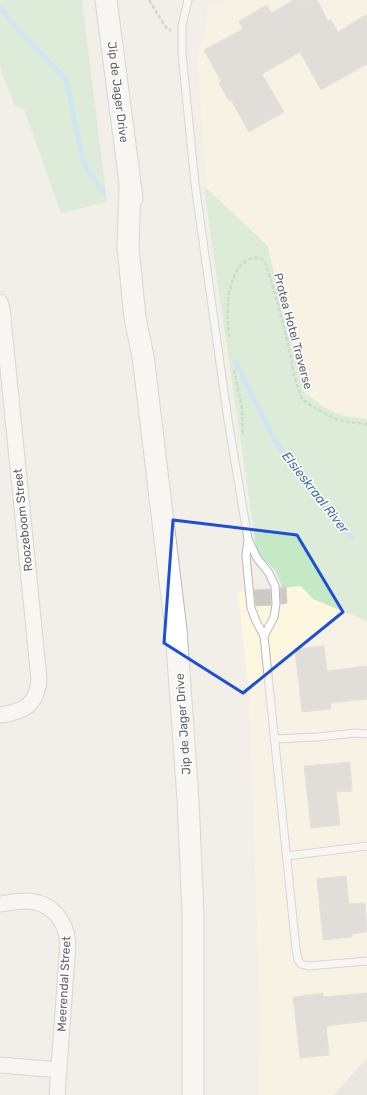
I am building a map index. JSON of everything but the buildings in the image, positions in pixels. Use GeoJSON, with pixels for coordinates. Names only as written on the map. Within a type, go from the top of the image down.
{"type":"FeatureCollection","features":[{"type":"Feature","properties":{"kind":"main road","name":"Jip de Jager Drive"},"geometry":{"type":"LineString","coordinates":[[106,0],[130,185],[128,247],[135,318],[143,356],[176,630],[188,800],[193,914],[193,1095]]}},
{"type":"Feature","properties":{"kind":"street","name":"Roozeboom Street"},"geometry":{"type":"LineString","coordinates":[[0,302],[2,308],[39,680],[38,689],[29,705],[20,711],[0,715]]}},
{"type":"Feature","properties":{"kind":"street","name":"Meerendal Street"},"geometry":{"type":"LineString","coordinates":[[0,904],[26,901],[42,904],[57,914],[65,928],[68,943],[57,1095]]}},
{"type":"Feature","properties":{"kind":"street"},"geometry":{"type":"LineString","coordinates":[[0,1065],[59,1070]]}},
{"type":"Feature","properties":{"kind":"lane"},"geometry":{"type":"LineString","coordinates":[[188,0],[182,26],[182,53],[195,176],[222,374],[248,539],[246,556],[251,608],[264,636],[298,960],[301,964],[308,966],[367,961]]}},
{"type":"Feature","properties":{"kind":"lane"},"geometry":{"type":"LineString","coordinates":[[248,539],[257,558],[269,573],[275,586],[276,604],[274,617],[264,636]]}},
{"type":"Feature","properties":{"kind":"lane"},"geometry":{"type":"LineString","coordinates":[[274,739],[356,733],[367,734]]}},
{"type":"Feature","properties":{"kind":"lane"},"geometry":{"type":"LineString","coordinates":[[287,856],[367,846]]}},
{"type":"Feature","properties":{"kind":"path"},"geometry":{"type":"LineString","coordinates":[[149,0],[167,29],[173,30]]}},
{"type":"Feature","properties":{"kind":"path","name":"Protea Hotel Traverse"},"geometry":{"type":"LineString","coordinates":[[230,342],[228,328],[228,302],[231,284],[237,271],[245,261],[252,258],[262,259],[266,264],[270,277],[290,353],[294,376],[302,399],[307,404],[336,419],[367,424]]}},
{"type":"Feature","properties":{"kind":"path"},"geometry":{"type":"LineString","coordinates":[[234,367],[241,402],[243,438]]}},
{"type":"Feature","properties":{"kind":"highlighted area"},"geometry":{"type":"Polygon","coordinates":[[[173,520],[297,535],[343,612],[243,693],[164,643],[173,520]]]}},
{"type":"Feature","properties":{"kind":"shaded area"},"geometry":{"type":"Polygon","coordinates":[[[230,0],[367,0],[367,419],[344,416],[325,408],[304,392],[267,245],[207,189],[197,55],[206,29],[207,6],[230,0]]]}},
{"type":"Feature","properties":{"kind":"shaded area"},"geometry":{"type":"Polygon","coordinates":[[[301,586],[313,599],[367,621],[367,1058],[333,1095],[259,1095],[260,1010],[249,696],[238,592],[301,586]]]}},
{"type":"Feature","properties":{"kind":"shaded area"},"geometry":{"type":"Polygon","coordinates":[[[367,1058],[367,1095],[334,1095],[367,1058]]]}},
{"type":"Feature","properties":{"kind":"green space"},"geometry":{"type":"Polygon","coordinates":[[[0,0],[82,0],[107,202],[61,213],[24,109],[15,106],[0,68],[0,0]]]}},
{"type":"Feature","properties":{"kind":"green space"},"geometry":{"type":"Polygon","coordinates":[[[204,189],[207,189],[267,245],[304,392],[325,408],[344,416],[367,419],[367,621],[313,599],[301,586],[282,588],[275,570],[261,557],[256,547],[204,189]]]}},
{"type":"Feature","properties":{"kind":"waterway","name":"Elsieskraal River"},"geometry":{"type":"LineString","coordinates":[[0,7],[13,24],[66,80],[84,164],[103,193]]}},
{"type":"Feature","properties":{"kind":"waterway","name":"Elsieskraal River"},"geometry":{"type":"LineString","coordinates":[[236,362],[273,437],[305,484],[352,538]]}}]}
